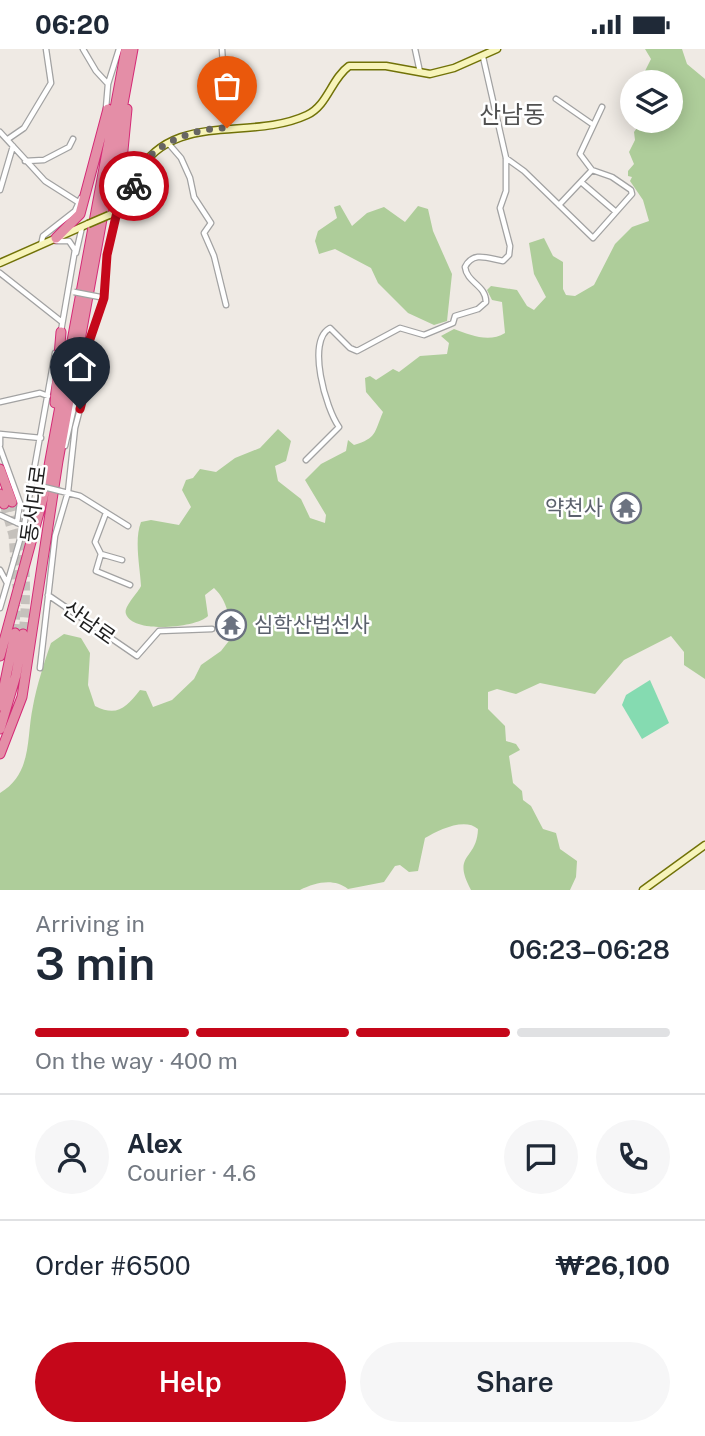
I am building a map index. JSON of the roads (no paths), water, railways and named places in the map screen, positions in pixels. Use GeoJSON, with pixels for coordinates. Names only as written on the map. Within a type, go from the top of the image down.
{"type":"FeatureCollection","features":[{"type":"Feature","properties":{"kind":"highway"},"geometry":{"type":"LineString","coordinates":[[48,242],[78,218],[88,189],[123,49]]}},
{"type":"Feature","properties":{"kind":"highway","name":"동서대로"},"geometry":{"type":"LineString","coordinates":[[0,656],[36,532],[123,49]]}},
{"type":"Feature","properties":{"kind":"highway"},"geometry":{"type":"LineString","coordinates":[[113,213],[135,49]]}},
{"type":"Feature","properties":{"kind":"highway","name":"동서대로"},"geometry":{"type":"LineString","coordinates":[[0,754],[22,697],[56,477],[135,49]]}},
{"type":"Feature","properties":{"kind":"highway"},"geometry":{"type":"LineString","coordinates":[[85,225],[88,189]]}},
{"type":"Feature","properties":{"kind":"highway"},"geometry":{"type":"LineString","coordinates":[[43,484],[62,327]]}},
{"type":"Feature","properties":{"kind":"highway"},"geometry":{"type":"LineString","coordinates":[[0,469],[5,500]]}},
{"type":"Feature","properties":{"kind":"highway"},"geometry":{"type":"LineString","coordinates":[[0,706],[19,634],[14,685],[0,729]]}},
{"type":"Feature","properties":{"kind":"street"},"geometry":{"type":"LineString","coordinates":[[8,139],[24,128],[51,83],[46,49]]}},
{"type":"Feature","properties":{"kind":"street"},"geometry":{"type":"LineString","coordinates":[[83,49],[96,71],[108,84]]}},
{"type":"Feature","properties":{"kind":"street"},"geometry":{"type":"LineString","coordinates":[[48,242],[43,236],[75,211],[88,176],[109,95],[108,84],[123,49]]}},
{"type":"Feature","properties":{"kind":"street"},"geometry":{"type":"LineString","coordinates":[[222,49],[227,128]]}},
{"type":"Feature","properties":{"kind":"street"},"geometry":{"type":"LineString","coordinates":[[415,49],[421,73]]}},
{"type":"Feature","properties":{"kind":"street"},"geometry":{"type":"LineString","coordinates":[[119,180],[126,185],[168,143],[214,129],[272,128],[313,112],[349,66],[386,66],[421,73],[439,72],[483,57],[496,49]]}},
{"type":"Feature","properties":{"kind":"street"},"geometry":{"type":"LineString","coordinates":[[306,460],[340,427],[331,415],[321,386],[320,343],[327,329],[334,331],[349,348],[357,351],[400,328],[430,334],[453,323],[455,316],[478,309],[486,302],[486,294],[467,276],[465,267],[472,257],[503,261],[509,255],[510,246],[500,208],[506,191],[506,158],[483,57]]}},
{"type":"Feature","properties":{"kind":"street"},"geometry":{"type":"LineString","coordinates":[[556,99],[592,124]]}},
{"type":"Feature","properties":{"kind":"street"},"geometry":{"type":"LineString","coordinates":[[506,158],[593,238],[632,194],[631,190],[612,177],[592,170],[580,154],[602,107]]}},
{"type":"Feature","properties":{"kind":"street"},"geometry":{"type":"LineString","coordinates":[[0,132],[46,181],[78,202]]}},
{"type":"Feature","properties":{"kind":"street"},"geometry":{"type":"LineString","coordinates":[[25,161],[44,160],[69,147],[73,139]]}},
{"type":"Feature","properties":{"kind":"street"},"geometry":{"type":"LineString","coordinates":[[168,143],[187,171],[194,197],[211,223],[204,233],[214,256],[226,305]]}},
{"type":"Feature","properties":{"kind":"street"},"geometry":{"type":"LineString","coordinates":[[0,190],[13,146]]}},
{"type":"Feature","properties":{"kind":"street"},"geometry":{"type":"LineString","coordinates":[[559,205],[592,170]]}},
{"type":"Feature","properties":{"kind":"street"},"geometry":{"type":"LineString","coordinates":[[0,262],[113,213],[129,199],[135,177]]}},
{"type":"Feature","properties":{"kind":"street"},"geometry":{"type":"LineString","coordinates":[[581,181],[616,212]]}},
{"type":"Feature","properties":{"kind":"street","name":"산남로"},"geometry":{"type":"LineString","coordinates":[[113,213],[102,297],[88,345],[85,390],[75,428],[68,492],[55,536],[48,596],[137,656],[159,631],[212,629]]}},
{"type":"Feature","properties":{"kind":"street"},"geometry":{"type":"LineString","coordinates":[[0,608],[2,591],[7,583],[24,526],[75,260],[85,225]]}},
{"type":"Feature","properties":{"kind":"street"},"geometry":{"type":"LineString","coordinates":[[48,242],[69,241],[74,246],[75,260]]}},
{"type":"Feature","properties":{"kind":"street"},"geometry":{"type":"LineString","coordinates":[[0,272],[62,327]]}},
{"type":"Feature","properties":{"kind":"street"},"geometry":{"type":"LineString","coordinates":[[71,291],[102,297]]}},
{"type":"Feature","properties":{"kind":"street"},"geometry":{"type":"LineString","coordinates":[[56,477],[88,345]]}},
{"type":"Feature","properties":{"kind":"street"},"geometry":{"type":"LineString","coordinates":[[0,402],[40,393],[48,396]]}},
{"type":"Feature","properties":{"kind":"street"},"geometry":{"type":"LineString","coordinates":[[17,523],[20,503],[0,446],[0,434],[41,438]]}},
{"type":"Feature","properties":{"kind":"street"},"geometry":{"type":"LineString","coordinates":[[31,484],[43,484],[68,492],[128,526]]}},
{"type":"Feature","properties":{"kind":"street"},"geometry":{"type":"LineString","coordinates":[[106,513],[95,542],[101,554],[96,571],[130,585]]}},
{"type":"Feature","properties":{"kind":"street"},"geometry":{"type":"LineString","coordinates":[[0,515],[24,526]]}},
{"type":"Feature","properties":{"kind":"street"},"geometry":{"type":"LineString","coordinates":[[101,554],[122,560]]}},
{"type":"Feature","properties":{"kind":"street"},"geometry":{"type":"LineString","coordinates":[[0,570],[7,583]]}},
{"type":"Feature","properties":{"kind":"street"},"geometry":{"type":"LineString","coordinates":[[40,668],[48,596]]}},
{"type":"Feature","properties":{"kind":"street"},"geometry":{"type":"LineString","coordinates":[[643,890],[705,845]]}},
{"type":"Feature","properties":{"kind":"tunnel"},"geometry":{"type":"LineString","coordinates":[[12,502],[25,567],[23,634]]}},
{"type":"Feature","properties":{"kind":"tunnel"},"geometry":{"type":"LineString","coordinates":[[4,504],[13,535],[17,588]]}},
{"type":"Feature","properties":{"kind":"tunnel"},"geometry":{"type":"LineString","coordinates":[[15,633],[16,605]]}},
{"type":"Feature","properties":{"kind":"place","name":"약천사"},"geometry":{"type":"Point","coordinates":[626,508]}},
{"type":"Feature","properties":{"kind":"place","name":"심학산법선사"},"geometry":{"type":"Point","coordinates":[231,625]}},
{"type":"Feature","properties":{"kind":"district","name":"산남동"},"geometry":{"type":"Point","coordinates":[512,115]}}]}
